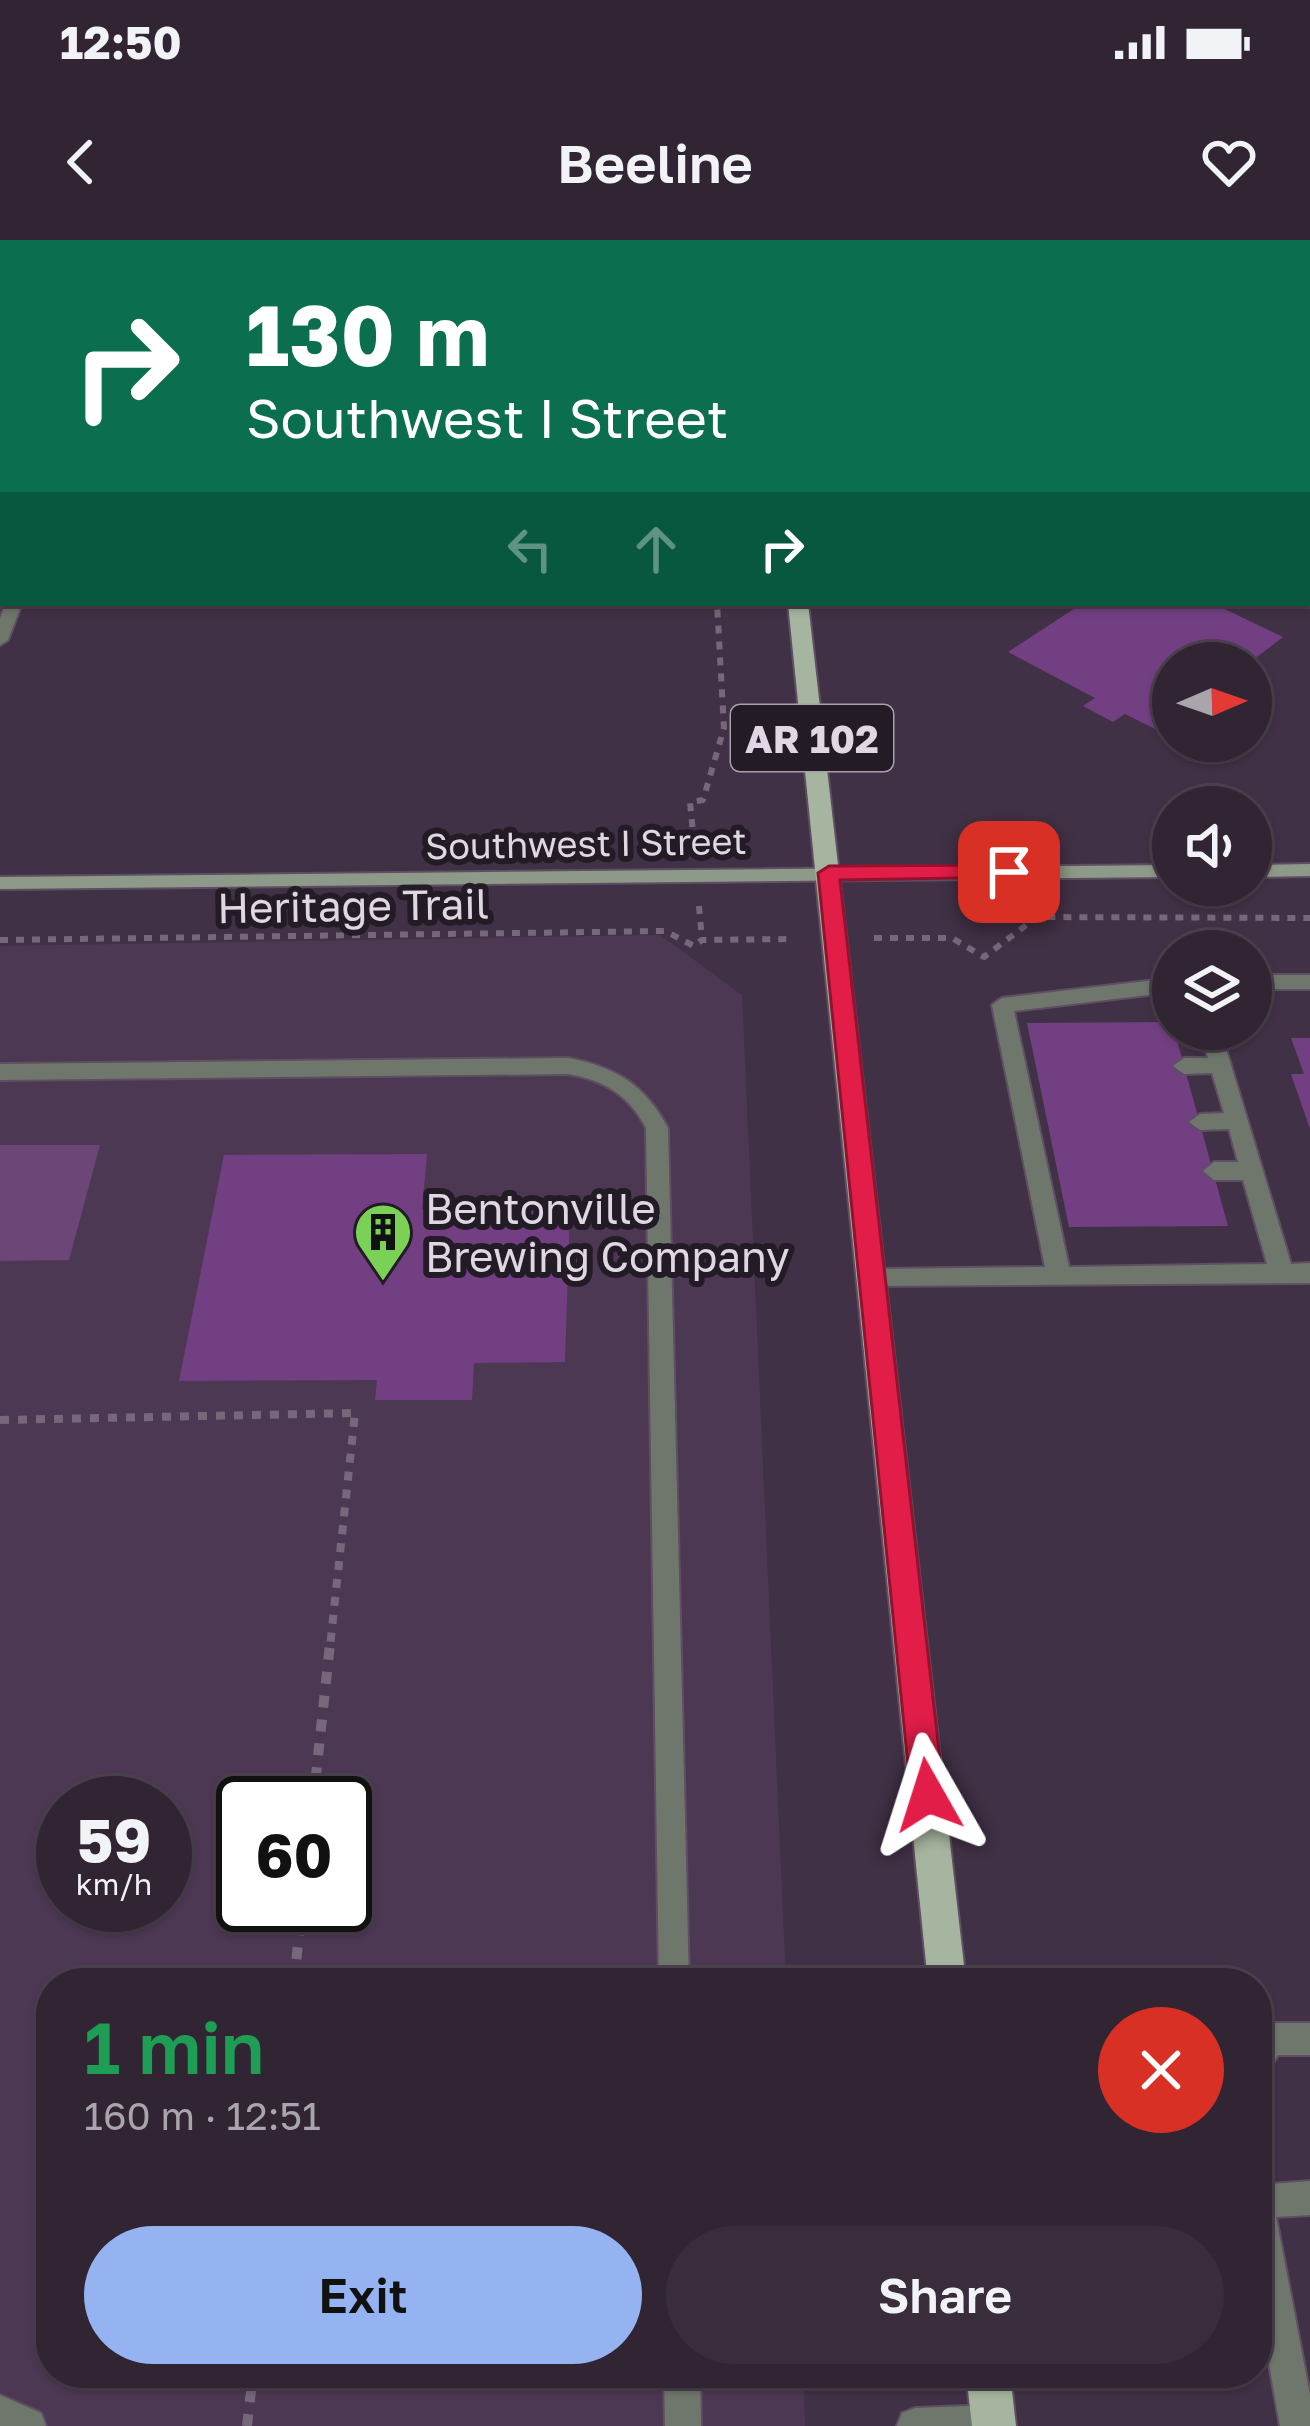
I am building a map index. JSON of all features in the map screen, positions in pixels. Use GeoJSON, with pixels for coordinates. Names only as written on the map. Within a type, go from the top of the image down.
{"type":"FeatureCollection","features":[{"type":"Feature","properties":{"kind":"main road","name":"AR 102"},"geometry":{"type":"LineString","coordinates":[[798,606],[945,1968]]}},
{"type":"Feature","properties":{"kind":"main road"},"geometry":{"type":"LineString","coordinates":[[1272,871],[1310,870]]}},
{"type":"Feature","properties":{"kind":"main road","name":"Southwest I Street"},"geometry":{"type":"LineString","coordinates":[[0,883],[1152,871]]}},
{"type":"Feature","properties":{"kind":"main road"},"geometry":{"type":"LineString","coordinates":[[989,2388],[993,2424]]}},
{"type":"Feature","properties":{"kind":"street"},"geometry":{"type":"LineString","coordinates":[[0,640],[13,606]]}},
{"type":"Feature","properties":{"kind":"street"},"geometry":{"type":"LineString","coordinates":[[1272,982],[1310,982]]}},
{"type":"Feature","properties":{"kind":"street"},"geometry":{"type":"LineString","coordinates":[[1059,1276],[1047,1172],[1026,1069],[1002,1005],[1152,987]]}},
{"type":"Feature","properties":{"kind":"street"},"geometry":{"type":"LineString","coordinates":[[1216,1050],[1282,1274]]}},
{"type":"Feature","properties":{"kind":"street"},"geometry":{"type":"LineString","coordinates":[[1184,1066],[1220,1065]]}},
{"type":"Feature","properties":{"kind":"street"},"geometry":{"type":"LineString","coordinates":[[0,1072],[568,1066],[603,1071],[628,1086],[648,1108],[657,1127],[674,1968]]}},
{"type":"Feature","properties":{"kind":"street"},"geometry":{"type":"LineString","coordinates":[[1200,1122],[1238,1121]]}},
{"type":"Feature","properties":{"kind":"street"},"geometry":{"type":"LineString","coordinates":[[1214,1171],[1252,1172]]}},
{"type":"Feature","properties":{"kind":"street"},"geometry":{"type":"LineString","coordinates":[[874,1279],[1310,1273]]}},
{"type":"Feature","properties":{"kind":"street"},"geometry":{"type":"LineString","coordinates":[[1272,2039],[1310,2039]]}},
{"type":"Feature","properties":{"kind":"street"},"geometry":{"type":"LineString","coordinates":[[1272,2201],[1310,2198]]}},
{"type":"Feature","properties":{"kind":"street"},"geometry":{"type":"LineString","coordinates":[[1272,2284],[1298,2426]]}},
{"type":"Feature","properties":{"kind":"street"},"geometry":{"type":"LineString","coordinates":[[682,2388],[683,2426]]}},
{"type":"Feature","properties":{"kind":"street"},"geometry":{"type":"LineString","coordinates":[[0,2413],[28,2426]]}},
{"type":"Feature","properties":{"kind":"street"},"geometry":{"type":"LineString","coordinates":[[915,2426],[993,2424]]}},
{"type":"Feature","properties":{"kind":"path"},"geometry":{"type":"LineString","coordinates":[[690,802],[704,800],[724,728],[717,606]]}},
{"type":"Feature","properties":{"kind":"path"},"geometry":{"type":"LineString","coordinates":[[952,938],[984,957],[1037,917],[1310,918]]}},
{"type":"Feature","properties":{"kind":"path","name":"Heritage Trail"},"geometry":{"type":"LineString","coordinates":[[0,940],[665,931],[694,946],[702,940]]}},
{"type":"Feature","properties":{"kind":"path"},"geometry":{"type":"LineString","coordinates":[[0,1420],[356,1413],[316,1776]]}},
{"type":"Feature","properties":{"kind":"path"},"geometry":{"type":"LineString","coordinates":[[296,1968],[299,1932]]}},
{"type":"Feature","properties":{"kind":"path"},"geometry":{"type":"LineString","coordinates":[[247,2426],[251,2388]]}},
{"type":"Feature","properties":{"kind":"shaded area"},"geometry":{"type":"Polygon","coordinates":[[[660,935],[742,995],[785,1968],[36,1968],[36,2388],[804,2388],[805,2426],[0,2426],[0,946],[660,935]]]}},
{"type":"Feature","properties":{"kind":"shaded area"},"geometry":{"type":"Polygon","coordinates":[[[0,1145],[100,1145],[69,1260],[0,1261],[0,1145]]]}},
{"type":"Feature","properties":{"kind":"building"},"geometry":{"type":"Polygon","coordinates":[[[1078,606],[1218,606],[1283,637],[1272,645],[1152,642],[1152,728],[1125,714],[1113,722],[1083,706],[1095,698],[1008,652],[1078,606]]]}},
{"type":"Feature","properties":{"kind":"building"},"geometry":{"type":"Polygon","coordinates":[[[1152,1022],[1152,1050],[1180,1050],[1228,1226],[1069,1227],[1027,1023],[1152,1022]]]}},
{"type":"Feature","properties":{"kind":"building"},"geometry":{"type":"Polygon","coordinates":[[[1291,1038],[1310,1038],[1310,1129],[1291,1074],[1304,1074],[1291,1038]]]}},
{"type":"Feature","properties":{"kind":"building","name":"Bentonville Brewing Company"},"geometry":{"type":"Polygon","coordinates":[[[427,1154],[422,1209],[570,1209],[565,1362],[474,1363],[472,1400],[375,1400],[377,1380],[179,1381],[224,1155],[427,1154]]]}},
{"type":"Feature","properties":{"kind":"place","name":"Bentonville Brewing Company"},"geometry":{"type":"Point","coordinates":[383,1283]}},
{"type":"Feature","properties":{"kind":"route"},"geometry":{"type":"LineString","coordinates":[[928,1795],[829,873],[1009,872]]}}]}
